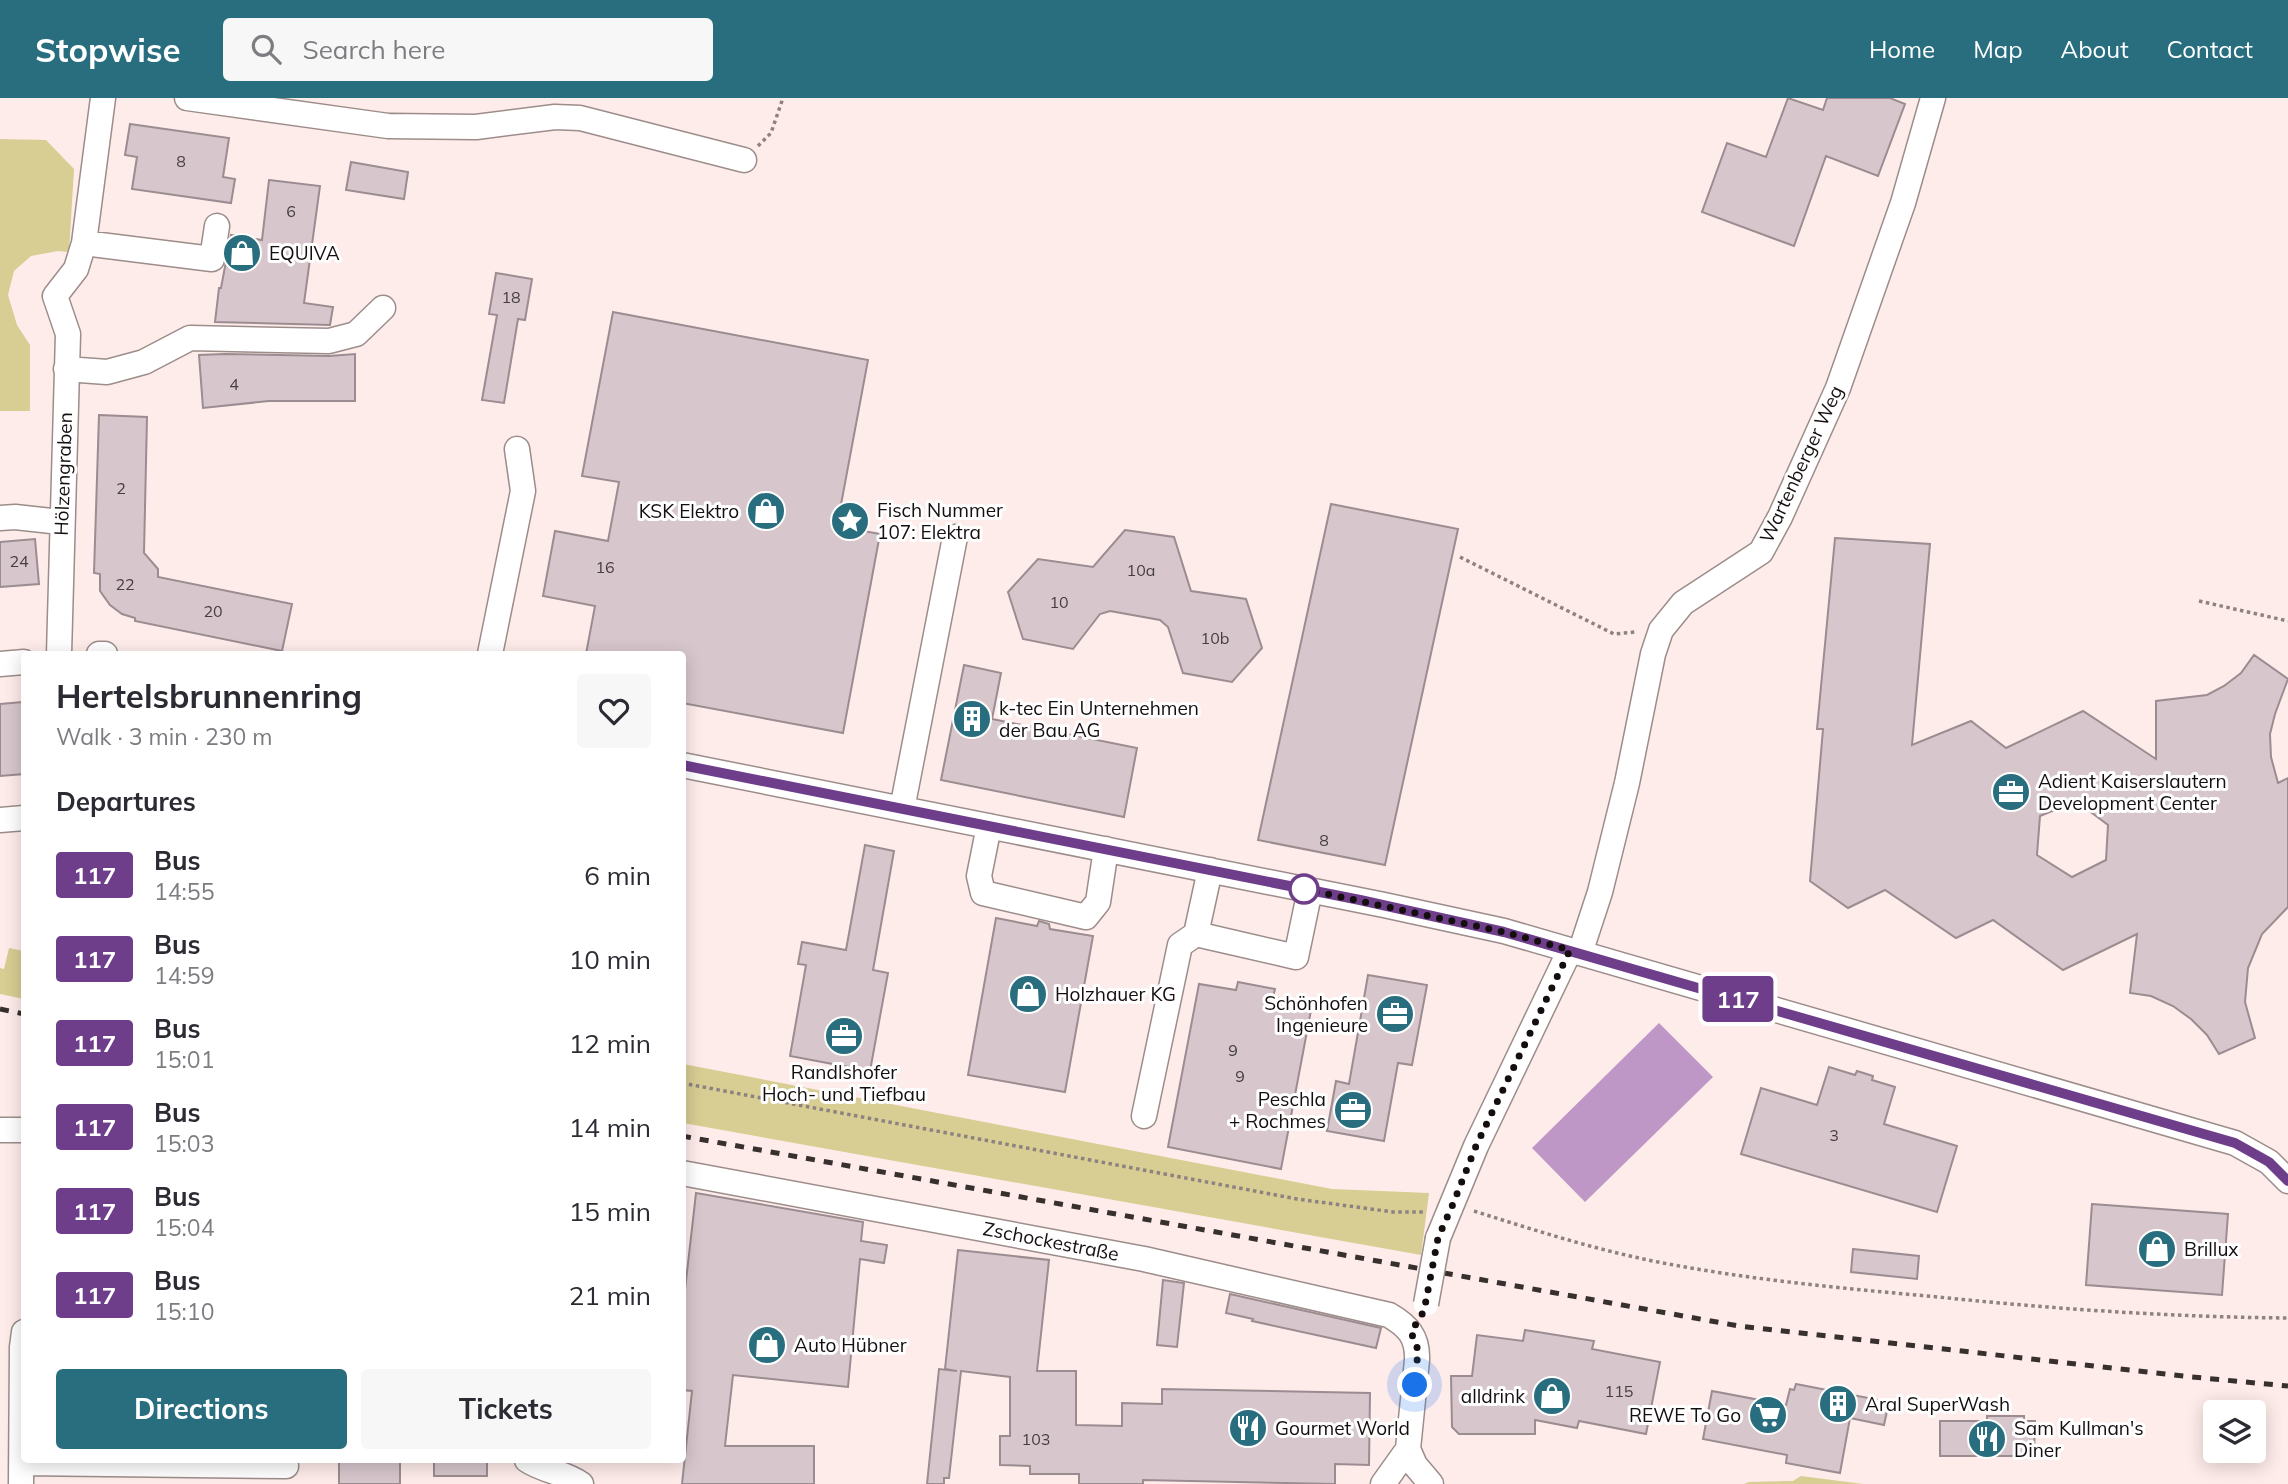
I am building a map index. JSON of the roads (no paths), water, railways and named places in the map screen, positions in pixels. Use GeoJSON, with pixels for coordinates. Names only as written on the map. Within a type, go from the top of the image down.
{"type":"FeatureCollection","features":[{"type":"Feature","properties":{"kind":"street"},"geometry":{"type":"LineString","coordinates":[[103,98],[85,243],[212,259],[217,226]]}},
{"type":"Feature","properties":{"kind":"street"},"geometry":{"type":"LineString","coordinates":[[187,98],[388,126],[476,127],[555,117],[580,118],[744,160]]}},
{"type":"Feature","properties":{"kind":"street","name":"Wartenberger Weg"},"geometry":{"type":"LineString","coordinates":[[1411,1332],[1421,1318],[1426,1304],[1446,1220],[1476,1146],[1575,952],[1600,891],[1627,783],[1653,654],[1661,630],[1683,603],[1760,552],[1780,517],[1838,388],[1903,203],[1933,98]]}},
{"type":"Feature","properties":{"kind":"street","name":"Hölzengraben"},"geometry":{"type":"LineString","coordinates":[[59,651],[68,334],[55,296],[76,269],[85,243]]}},
{"type":"Feature","properties":{"kind":"street"},"geometry":{"type":"LineString","coordinates":[[66,369],[107,372],[144,362],[190,338],[329,341],[356,334],[383,308]]}},
{"type":"Feature","properties":{"kind":"street"},"geometry":{"type":"LineString","coordinates":[[491,651],[523,491],[517,449]]}},
{"type":"Feature","properties":{"kind":"street"},"geometry":{"type":"LineString","coordinates":[[0,518],[61,522]]}},
{"type":"Feature","properties":{"kind":"street"},"geometry":{"type":"LineString","coordinates":[[902,809],[955,537]]}},
{"type":"Feature","properties":{"kind":"street"},"geometry":{"type":"LineString","coordinates":[[0,664],[21,662]]}},
{"type":"Feature","properties":{"kind":"street"},"geometry":{"type":"LineString","coordinates":[[686,766],[1310,890],[1504,932],[2235,1143],[2269,1162],[2288,1181]]}},
{"type":"Feature","properties":{"kind":"street"},"geometry":{"type":"LineString","coordinates":[[0,820],[21,818]]}},
{"type":"Feature","properties":{"kind":"street"},"geometry":{"type":"LineString","coordinates":[[989,826],[979,876],[983,894],[1086,917],[1098,902],[1106,849]]}},
{"type":"Feature","properties":{"kind":"street"},"geometry":{"type":"LineString","coordinates":[[1144,1116],[1180,945],[1196,934],[1210,870]]}},
{"type":"Feature","properties":{"kind":"street"},"geometry":{"type":"LineString","coordinates":[[1196,934],[1296,957],[1310,890]]}},
{"type":"Feature","properties":{"kind":"street"},"geometry":{"type":"LineString","coordinates":[[0,1130],[21,1130]]}},
{"type":"Feature","properties":{"kind":"street","name":"Zschockestraße"},"geometry":{"type":"LineString","coordinates":[[686,1174],[1158,1262],[1389,1315],[1403,1323],[1411,1332]]}},
{"type":"Feature","properties":{"kind":"street"},"geometry":{"type":"LineString","coordinates":[[1383,1484],[1408,1449],[1418,1360],[1418,1350],[1411,1332]]}},
{"type":"Feature","properties":{"kind":"street"},"geometry":{"type":"LineString","coordinates":[[1408,1449],[1415,1465],[1431,1484]]}},
{"type":"Feature","properties":{"kind":"street"},"geometry":{"type":"LineString","coordinates":[[532,1463],[581,1484]]}},
{"type":"Feature","properties":{"kind":"street"},"geometry":{"type":"LineString","coordinates":[[22,1474],[286,1470]]}},
{"type":"Feature","properties":{"kind":"railway"},"geometry":{"type":"LineString","coordinates":[[0,1009],[21,1013]]}},
{"type":"Feature","properties":{"kind":"railway"},"geometry":{"type":"LineString","coordinates":[[686,1137],[1739,1326],[2288,1386]]}},
{"type":"Feature","properties":{"kind":"place","name":"EQUIVA"},"geometry":{"type":"Point","coordinates":[242,253]}},
{"type":"Feature","properties":{"kind":"place","name":"KSK Elektro"},"geometry":{"type":"Point","coordinates":[766,511]}},
{"type":"Feature","properties":{"kind":"place","name":"Fisch Nummer 107: Elektra"},"geometry":{"type":"Point","coordinates":[850,521]}},
{"type":"Feature","properties":{"kind":"place","name":"k-tec Ein Unternehmen der Bau AG"},"geometry":{"type":"Point","coordinates":[972,719]}},
{"type":"Feature","properties":{"kind":"place","name":"Adient Kaiserslautern Development Center"},"geometry":{"type":"Point","coordinates":[2011,792]}},
{"type":"Feature","properties":{"kind":"place","name":"Holzhauer KG"},"geometry":{"type":"Point","coordinates":[1028,994]}},
{"type":"Feature","properties":{"kind":"place","name":"Schönhofen Ingenieure"},"geometry":{"type":"Point","coordinates":[1395,1014]}},
{"type":"Feature","properties":{"kind":"place","name":"Randlshofer Hoch- und Tiefbau"},"geometry":{"type":"Point","coordinates":[844,1036]}},
{"type":"Feature","properties":{"kind":"place","name":"Peschla + Rochmes"},"geometry":{"type":"Point","coordinates":[1353,1110]}},
{"type":"Feature","properties":{"kind":"place","name":"Brillux"},"geometry":{"type":"Point","coordinates":[2157,1249]}},
{"type":"Feature","properties":{"kind":"place","name":"Auto Hübner"},"geometry":{"type":"Point","coordinates":[767,1345]}},
{"type":"Feature","properties":{"kind":"place","name":"alldrink"},"geometry":{"type":"Point","coordinates":[1552,1396]}},
{"type":"Feature","properties":{"kind":"place","name":"Aral SuperWash"},"geometry":{"type":"Point","coordinates":[1838,1404]}},
{"type":"Feature","properties":{"kind":"place","name":"REWE To Go"},"geometry":{"type":"Point","coordinates":[1768,1415]}},
{"type":"Feature","properties":{"kind":"place","name":"Gourmet World"},"geometry":{"type":"Point","coordinates":[1248,1428]}},
{"type":"Feature","properties":{"kind":"place","name":"Sam Kullman's Diner"},"geometry":{"type":"Point","coordinates":[1987,1439]}}]}
